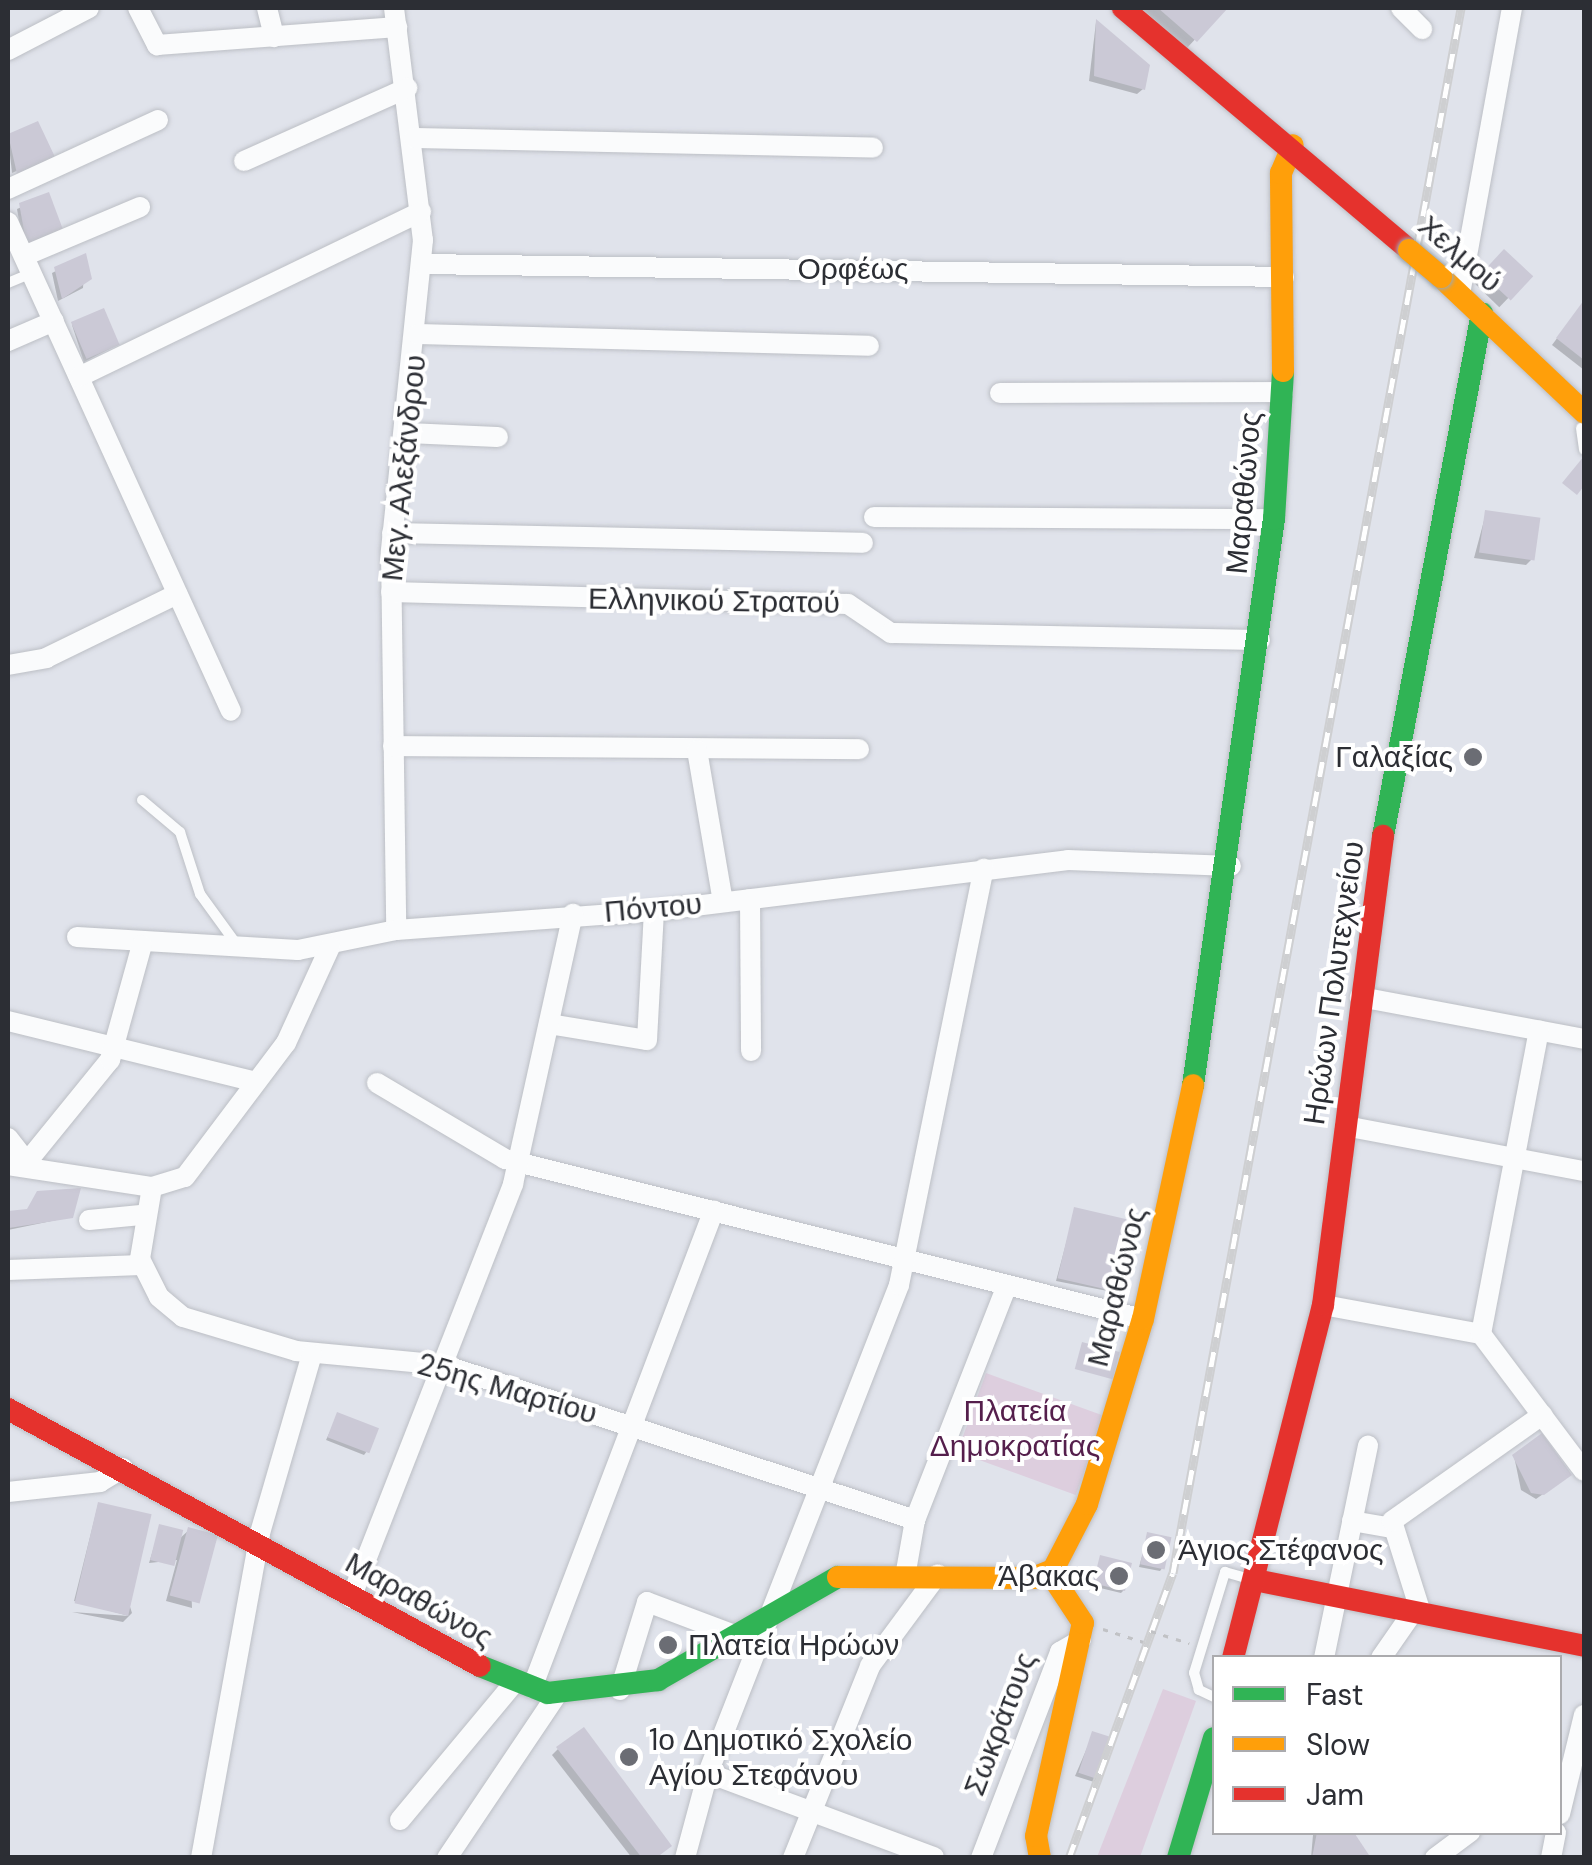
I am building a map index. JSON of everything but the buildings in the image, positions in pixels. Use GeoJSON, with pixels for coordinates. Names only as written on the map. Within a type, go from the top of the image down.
{"type":"FeatureCollection","features":[{"type":"Feature","properties":{"kind":"main road"},"geometry":{"type":"LineString","coordinates":[[1122,8],[1293,145]]}},
{"type":"Feature","properties":{"kind":"main road","name":"Χελμού"},"geometry":{"type":"LineString","coordinates":[[1293,145],[1482,313],[1583,420]]}},
{"type":"Feature","properties":{"kind":"main road","name":"Μαραθώνος"},"geometry":{"type":"LineString","coordinates":[[8,1409],[124,1468],[351,1598],[523,1685],[557,1694],[620,1690],[680,1671],[843,1574],[1050,1573],[1086,1504],[1143,1319],[1231,866],[1274,519],[1282,392],[1281,173],[1293,145]]}},
{"type":"Feature","properties":{"kind":"main road","name":"Ηρώων Πολυτεχνείου"},"geometry":{"type":"LineString","coordinates":[[1234,1655],[1256,1580],[1322,1305],[1360,997],[1482,313]]}},
{"type":"Feature","properties":{"kind":"main road"},"geometry":{"type":"LineString","coordinates":[[1040,1858],[1038,1825],[1082,1631],[1050,1573]]}},
{"type":"Feature","properties":{"kind":"main road"},"geometry":{"type":"LineString","coordinates":[[1256,1580],[1584,1646]]}},
{"type":"Feature","properties":{"kind":"main road"},"geometry":{"type":"LineString","coordinates":[[1180,1857],[1212,1745]]}},
{"type":"Feature","properties":{"kind":"street"},"geometry":{"type":"LineString","coordinates":[[8,50],[89,8]]}},
{"type":"Feature","properties":{"kind":"street"},"geometry":{"type":"LineString","coordinates":[[138,8],[153,40],[274,37],[395,17]]}},
{"type":"Feature","properties":{"kind":"street"},"geometry":{"type":"LineString","coordinates":[[267,8],[274,37]]}},
{"type":"Feature","properties":{"kind":"street"},"geometry":{"type":"LineString","coordinates":[[1401,8],[1422,29]]}},
{"type":"Feature","properties":{"kind":"street"},"geometry":{"type":"LineString","coordinates":[[1460,294],[1512,8]]}},
{"type":"Feature","properties":{"kind":"street","name":"Μεγ. Αλεξάνδρου"},"geometry":{"type":"LineString","coordinates":[[395,17],[414,138],[422,264],[407,434],[392,533],[396,930]]}},
{"type":"Feature","properties":{"kind":"street"},"geometry":{"type":"LineString","coordinates":[[244,161],[407,88]]}},
{"type":"Feature","properties":{"kind":"street"},"geometry":{"type":"LineString","coordinates":[[8,189],[158,120]]}},
{"type":"Feature","properties":{"kind":"street"},"geometry":{"type":"LineString","coordinates":[[414,138],[872,148]]}},
{"type":"Feature","properties":{"kind":"street"},"geometry":{"type":"LineString","coordinates":[[28,264],[140,207]]}},
{"type":"Feature","properties":{"kind":"street"},"geometry":{"type":"LineString","coordinates":[[80,378],[421,212]]}},
{"type":"Feature","properties":{"kind":"street"},"geometry":{"type":"LineString","coordinates":[[8,222],[231,710]]}},
{"type":"Feature","properties":{"kind":"street","name":"Ορφέως"},"geometry":{"type":"LineString","coordinates":[[422,264],[1284,277]]}},
{"type":"Feature","properties":{"kind":"street"},"geometry":{"type":"LineString","coordinates":[[8,341],[54,321]]}},
{"type":"Feature","properties":{"kind":"street"},"geometry":{"type":"LineString","coordinates":[[418,334],[869,346]]}},
{"type":"Feature","properties":{"kind":"street"},"geometry":{"type":"LineString","coordinates":[[1000,393],[1282,392]]}},
{"type":"Feature","properties":{"kind":"street"},"geometry":{"type":"LineString","coordinates":[[407,434],[498,437]]}},
{"type":"Feature","properties":{"kind":"street"},"geometry":{"type":"LineString","coordinates":[[874,516],[1274,519]]}},
{"type":"Feature","properties":{"kind":"street"},"geometry":{"type":"LineString","coordinates":[[392,533],[863,543]]}},
{"type":"Feature","properties":{"kind":"street","name":"Ελληνικού Στρατού"},"geometry":{"type":"LineString","coordinates":[[392,592],[848,604],[891,633],[1260,640]]}},
{"type":"Feature","properties":{"kind":"street"},"geometry":{"type":"LineString","coordinates":[[8,665],[46,658],[177,594]]}},
{"type":"Feature","properties":{"kind":"street"},"geometry":{"type":"LineString","coordinates":[[393,746],[858,749]]}},
{"type":"Feature","properties":{"kind":"street"},"geometry":{"type":"LineString","coordinates":[[697,750],[723,902]]}},
{"type":"Feature","properties":{"kind":"street","name":"Πόντου"},"geometry":{"type":"LineString","coordinates":[[77,937],[240,950],[330,947],[396,930],[654,911],[1080,860],[1231,866]]}},
{"type":"Feature","properties":{"kind":"street"},"geometry":{"type":"LineString","coordinates":[[685,1858],[708,1773],[768,1616],[824,1488],[906,1259],[984,869]]}},
{"type":"Feature","properties":{"kind":"street"},"geometry":{"type":"LineString","coordinates":[[750,899],[752,1051]]}},
{"type":"Feature","properties":{"kind":"street"},"geometry":{"type":"LineString","coordinates":[[550,1024],[647,1040],[654,911]]}},
{"type":"Feature","properties":{"kind":"street"},"geometry":{"type":"LineString","coordinates":[[351,1598],[444,1366],[516,1162],[573,914]]}},
{"type":"Feature","properties":{"kind":"street"},"geometry":{"type":"LineString","coordinates":[[17,1164],[117,1049],[142,944]]}},
{"type":"Feature","properties":{"kind":"street"},"geometry":{"type":"LineString","coordinates":[[17,1164],[152,1188],[192,1172],[294,1030],[330,947]]}},
{"type":"Feature","properties":{"kind":"street"},"geometry":{"type":"LineString","coordinates":[[1360,997],[1584,1039]]}},
{"type":"Feature","properties":{"kind":"street"},"geometry":{"type":"LineString","coordinates":[[8,1020],[256,1082]]}},
{"type":"Feature","properties":{"kind":"street"},"geometry":{"type":"LineString","coordinates":[[1481,1334],[1539,1031]]}},
{"type":"Feature","properties":{"kind":"street"},"geometry":{"type":"LineString","coordinates":[[376,1083],[516,1162],[1143,1319]]}},
{"type":"Feature","properties":{"kind":"street"},"geometry":{"type":"LineString","coordinates":[[1344,1126],[1584,1171]]}},
{"type":"Feature","properties":{"kind":"street"},"geometry":{"type":"LineString","coordinates":[[8,1138],[17,1164]]}},
{"type":"Feature","properties":{"kind":"street"},"geometry":{"type":"LineString","coordinates":[[8,1270],[142,1265],[141,1215],[152,1188]]}},
{"type":"Feature","properties":{"kind":"street"},"geometry":{"type":"LineString","coordinates":[[400,1820],[523,1685],[632,1426],[714,1210]]}},
{"type":"Feature","properties":{"kind":"street"},"geometry":{"type":"LineString","coordinates":[[88,1220],[141,1215]]}},
{"type":"Feature","properties":{"kind":"street","name":"25ης Μαρτίου"},"geometry":{"type":"LineString","coordinates":[[142,1265],[184,1317],[312,1354],[444,1366],[916,1520]]}},
{"type":"Feature","properties":{"kind":"street"},"geometry":{"type":"LineString","coordinates":[[906,1571],[916,1520],[1006,1286]]}},
{"type":"Feature","properties":{"kind":"street"},"geometry":{"type":"LineString","coordinates":[[1322,1305],[1481,1334],[1584,1471]]}},
{"type":"Feature","properties":{"kind":"street"},"geometry":{"type":"LineString","coordinates":[[201,1858],[265,1492],[312,1354]]}},
{"type":"Feature","properties":{"kind":"street"},"geometry":{"type":"LineString","coordinates":[[1352,1521],[1391,1528],[1542,1415]]}},
{"type":"Feature","properties":{"kind":"street"},"geometry":{"type":"LineString","coordinates":[[1325,1655],[1368,1445]]}},
{"type":"Feature","properties":{"kind":"street"},"geometry":{"type":"LineString","coordinates":[[8,1492],[100,1482],[124,1468]]}},
{"type":"Feature","properties":{"kind":"street"},"geometry":{"type":"LineString","coordinates":[[1383,1655],[1417,1612],[1391,1528]]}},
{"type":"Feature","properties":{"kind":"street"},"geometry":{"type":"LineString","coordinates":[[794,1858],[870,1666],[938,1574]]}},
{"type":"Feature","properties":{"kind":"street"},"geometry":{"type":"LineString","coordinates":[[620,1690],[646,1602],[736,1636]]}},
{"type":"Feature","properties":{"kind":"street","name":"Σωκράτους"},"geometry":{"type":"LineString","coordinates":[[980,1858],[1060,1652],[1082,1631]]}},
{"type":"Feature","properties":{"kind":"street"},"geometry":{"type":"LineString","coordinates":[[447,1858],[557,1694]]}},
{"type":"Feature","properties":{"kind":"street"},"geometry":{"type":"LineString","coordinates":[[1562,1808],[1584,1715]]}},
{"type":"Feature","properties":{"kind":"street"},"geometry":{"type":"LineString","coordinates":[[708,1773],[934,1857]]}},
{"type":"Feature","properties":{"kind":"street"},"geometry":{"type":"LineString","coordinates":[[1436,1858],[1459,1836]]}},
{"type":"Feature","properties":{"kind":"lane"},"geometry":{"type":"LineString","coordinates":[[8,283],[28,264]]}},
{"type":"Feature","properties":{"kind":"lane"},"geometry":{"type":"LineString","coordinates":[[1583,420],[1584,450]]}},
{"type":"Feature","properties":{"kind":"lane"},"geometry":{"type":"LineString","coordinates":[[142,800],[180,832],[200,894],[240,950]]}},
{"type":"Feature","properties":{"kind":"lane"},"geometry":{"type":"LineString","coordinates":[[1212,1696],[1199,1690],[1194,1673],[1225,1572],[1256,1580]]}},
{"type":"Feature","properties":{"kind":"path"},"geometry":{"type":"LineString","coordinates":[[1082,1631],[1147,1643],[1150,1631],[1176,1639]]}},
{"type":"Feature","properties":{"kind":"green space","name":"Πλατεία Δημοκρατίας"},"geometry":{"type":"Polygon","coordinates":[[[986,1373],[1104,1416],[1076,1495],[957,1452],[986,1373]]]}},
{"type":"Feature","properties":{"kind":"green space"},"geometry":{"type":"Polygon","coordinates":[[[1163,1689],[1196,1701],[1140,1857],[1097,1857],[1163,1689]]]}},
{"type":"Feature","properties":{"kind":"railway"},"geometry":{"type":"LineString","coordinates":[[1069,1858],[1173,1573],[1461,8]]}},
{"type":"Feature","properties":{"kind":"traffic: fast"},"geometry":{"type":"LineString","coordinates":[[1383,836],[1482,313]]}},
{"type":"Feature","properties":{"kind":"traffic: fast"},"geometry":{"type":"LineString","coordinates":[[1193,1085],[1274,519],[1283,371]]}},
{"type":"Feature","properties":{"kind":"traffic: fast"},"geometry":{"type":"LineString","coordinates":[[480,1666],[548,1693],[658,1680],[838,1577]]}},
{"type":"Feature","properties":{"kind":"traffic: fast"},"geometry":{"type":"LineString","coordinates":[[1178,1858],[1212,1745]]}},
{"type":"Feature","properties":{"kind":"traffic: slow"},"geometry":{"type":"LineString","coordinates":[[1283,371],[1281,173],[1293,145]]}},
{"type":"Feature","properties":{"kind":"traffic: slow"},"geometry":{"type":"LineString","coordinates":[[1409,250],[1441,277]]}},
{"type":"Feature","properties":{"kind":"traffic: slow"},"geometry":{"type":"LineString","coordinates":[[1441,277],[1584,412]]}},
{"type":"Feature","properties":{"kind":"traffic: slow"},"geometry":{"type":"LineString","coordinates":[[838,1577],[1033,1578],[1053,1570],[1087,1504],[1143,1319],[1193,1085]]}},
{"type":"Feature","properties":{"kind":"traffic: slow"},"geometry":{"type":"LineString","coordinates":[[1040,1858],[1036,1836],[1083,1623],[1050,1573]]}},
{"type":"Feature","properties":{"kind":"traffic: jam"},"geometry":{"type":"LineString","coordinates":[[1123,8],[1409,250]]}},
{"type":"Feature","properties":{"kind":"traffic: jam"},"geometry":{"type":"LineString","coordinates":[[1234,1655],[1323,1305],[1383,836]]}},
{"type":"Feature","properties":{"kind":"traffic: jam"},"geometry":{"type":"LineString","coordinates":[[8,1409],[480,1666]]}},
{"type":"Feature","properties":{"kind":"traffic: jam"},"geometry":{"type":"LineString","coordinates":[[1255,1580],[1584,1646]]}},
{"type":"Feature","properties":{"kind":"place","name":"Γαλαξίας"},"geometry":{"type":"Point","coordinates":[1473,757]}},
{"type":"Feature","properties":{"kind":"place","name":"Άγιος Στέφανος"},"geometry":{"type":"Point","coordinates":[1156,1550]}},
{"type":"Feature","properties":{"kind":"place","name":"Άβακας"},"geometry":{"type":"Point","coordinates":[1119,1576]}},
{"type":"Feature","properties":{"kind":"place","name":"Πλατεία Ηρώων"},"geometry":{"type":"Point","coordinates":[668,1645]}},
{"type":"Feature","properties":{"kind":"place","name":"1ο Δημοτικό Σχολείο Αγίου Στεφάνου"},"geometry":{"type":"Point","coordinates":[629,1757]}}]}
